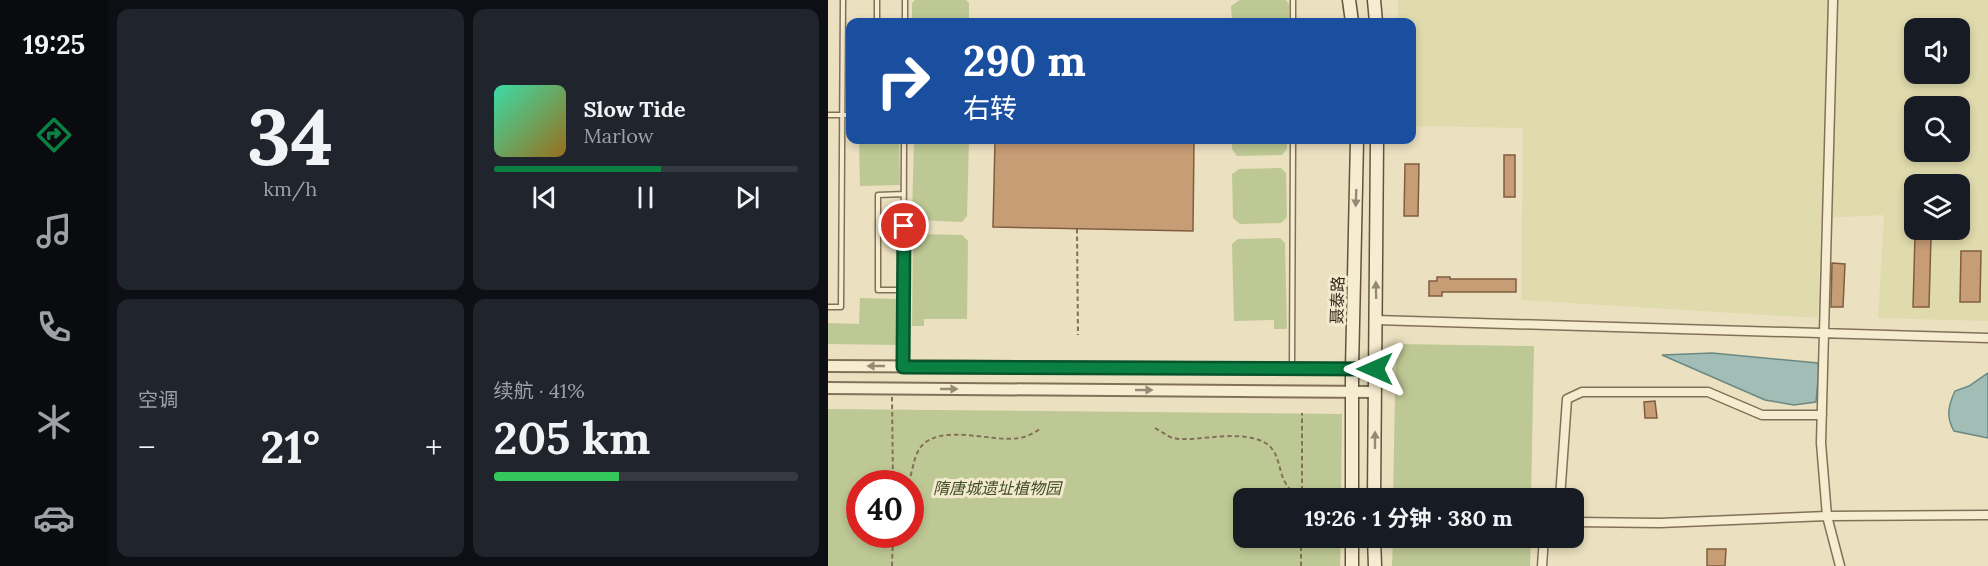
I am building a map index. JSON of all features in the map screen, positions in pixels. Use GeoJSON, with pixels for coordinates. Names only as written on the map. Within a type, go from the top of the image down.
{"type":"FeatureCollection","features":[{"type":"Feature","properties":{"kind":"main road"},"geometry":{"type":"LineString","coordinates":[[1349,0],[1351,18]]}},
{"type":"Feature","properties":{"kind":"main road"},"geometry":{"type":"LineString","coordinates":[[1374,0],[1376,18]]}},
{"type":"Feature","properties":{"kind":"main road","name":"聂泰路"},"geometry":{"type":"LineString","coordinates":[[1352,488],[1357,144]]}},
{"type":"Feature","properties":{"kind":"main road"},"geometry":{"type":"LineString","coordinates":[[1374,488],[1377,144]]}},
{"type":"Feature","properties":{"kind":"main road"},"geometry":{"type":"LineString","coordinates":[[1352,548],[1352,566]]}},
{"type":"Feature","properties":{"kind":"main road"},"geometry":{"type":"LineString","coordinates":[[1374,548],[1375,566]]}},
{"type":"Feature","properties":{"kind":"street"},"geometry":{"type":"LineString","coordinates":[[1833,0],[1821,443],[1827,516],[1840,566]]}},
{"type":"Feature","properties":{"kind":"street"},"geometry":{"type":"LineString","coordinates":[[1376,320],[1988,338]]}},
{"type":"Feature","properties":{"kind":"street"},"geometry":{"type":"LineString","coordinates":[[828,366],[1375,369]]}},
{"type":"Feature","properties":{"kind":"street"},"geometry":{"type":"LineString","coordinates":[[828,388],[1375,392]]}},
{"type":"Feature","properties":{"kind":"street"},"geometry":{"type":"LineString","coordinates":[[1561,488],[1567,399],[1582,392],[1708,392],[1762,415],[1822,415]]}},
{"type":"Feature","properties":{"kind":"street"},"geometry":{"type":"LineString","coordinates":[[1584,522],[1660,523],[1827,516],[1988,515]]}},
{"type":"Feature","properties":{"kind":"street"},"geometry":{"type":"LineString","coordinates":[[1542,566],[1543,548]]}},
{"type":"Feature","properties":{"kind":"lane"},"geometry":{"type":"LineString","coordinates":[[828,307],[841,307],[843,0]]}},
{"type":"Feature","properties":{"kind":"lane"},"geometry":{"type":"LineString","coordinates":[[877,0],[877,18]]}},
{"type":"Feature","properties":{"kind":"lane"},"geometry":{"type":"LineString","coordinates":[[905,0],[905,18]]}},
{"type":"Feature","properties":{"kind":"lane"},"geometry":{"type":"LineString","coordinates":[[1293,0],[1293,18]]}},
{"type":"Feature","properties":{"kind":"lane"},"geometry":{"type":"LineString","coordinates":[[828,115],[843,115]]}},
{"type":"Feature","properties":{"kind":"lane"},"geometry":{"type":"LineString","coordinates":[[903,367],[904,144]]}},
{"type":"Feature","properties":{"kind":"lane"},"geometry":{"type":"LineString","coordinates":[[1292,369],[1293,144]]}},
{"type":"Feature","properties":{"kind":"lane"},"geometry":{"type":"LineString","coordinates":[[903,290],[878,290],[878,207],[879,195],[904,194]]}},
{"type":"Feature","properties":{"kind":"path"},"geometry":{"type":"LineString","coordinates":[[1077,229],[1078,335]]}},
{"type":"Feature","properties":{"kind":"path"},"geometry":{"type":"LineString","coordinates":[[892,388],[893,470]]}},
{"type":"Feature","properties":{"kind":"path"},"geometry":{"type":"LineString","coordinates":[[1302,413],[1302,488]]}},
{"type":"Feature","properties":{"kind":"path"},"geometry":{"type":"LineString","coordinates":[[1155,428],[1178,439],[1242,437],[1266,442],[1274,449],[1287,488]]}},
{"type":"Feature","properties":{"kind":"path"},"geometry":{"type":"LineString","coordinates":[[913,470],[921,447],[929,440],[939,436],[1017,439],[1040,429]]}},
{"type":"Feature","properties":{"kind":"path"},"geometry":{"type":"LineString","coordinates":[[892,548],[892,566]]}},
{"type":"Feature","properties":{"kind":"path"},"geometry":{"type":"LineString","coordinates":[[1301,548],[1301,566]]}},
{"type":"Feature","properties":{"kind":"shaded area"},"geometry":{"type":"Polygon","coordinates":[[[1398,0],[1988,0],[1988,321],[1878,318],[1884,215],[1821,218],[1818,318],[1521,300],[1523,128],[1416,126],[1416,18],[1398,18],[1398,0]]]}},
{"type":"Feature","properties":{"kind":"green space"},"geometry":{"type":"Polygon","coordinates":[[[915,0],[966,0],[969,3],[969,18],[912,18],[912,3],[915,0]]]}},
{"type":"Feature","properties":{"kind":"green space"},"geometry":{"type":"Polygon","coordinates":[[[1240,0],[1286,0],[1289,4],[1289,18],[1232,18],[1231,6],[1240,0]]]}},
{"type":"Feature","properties":{"kind":"green space"},"geometry":{"type":"Polygon","coordinates":[[[859,144],[899,144],[900,185],[860,186],[859,144]]]}},
{"type":"Feature","properties":{"kind":"green space"},"geometry":{"type":"Polygon","coordinates":[[[914,144],[969,144],[967,216],[962,222],[918,220],[912,214],[914,144]]]}},
{"type":"Feature","properties":{"kind":"green space"},"geometry":{"type":"Polygon","coordinates":[[[1232,144],[1287,144],[1287,149],[1282,155],[1237,156],[1232,149],[1232,144]]]}},
{"type":"Feature","properties":{"kind":"green space"},"geometry":{"type":"Polygon","coordinates":[[[1281,168],[1286,173],[1287,217],[1281,223],[1240,224],[1233,218],[1232,174],[1239,169],[1281,168]]]}},
{"type":"Feature","properties":{"kind":"green space"},"geometry":{"type":"Polygon","coordinates":[[[920,234],[962,235],[968,241],[967,319],[924,319],[924,326],[912,326],[913,240],[920,234]]]}},
{"type":"Feature","properties":{"kind":"green space"},"geometry":{"type":"Polygon","coordinates":[[[1280,238],[1285,243],[1287,329],[1274,329],[1274,320],[1234,321],[1232,244],[1238,239],[1280,238]]]}},
{"type":"Feature","properties":{"kind":"green space"},"geometry":{"type":"Polygon","coordinates":[[[860,298],[900,299],[900,345],[828,344],[828,323],[859,324],[860,298]]]}},
{"type":"Feature","properties":{"kind":"green space"},"geometry":{"type":"Polygon","coordinates":[[[1396,344],[1534,346],[1531,488],[1393,488],[1396,344]]]}},
{"type":"Feature","properties":{"kind":"green space","name":"隋唐城遗址植物园"},"geometry":{"type":"Polygon","coordinates":[[[828,409],[1342,414],[1341,488],[1233,488],[1233,548],[1341,548],[1340,566],[828,566],[828,409]]]}},
{"type":"Feature","properties":{"kind":"green space"},"geometry":{"type":"Polygon","coordinates":[[[1393,548],[1531,548],[1530,566],[1392,566],[1393,548]]]}},
{"type":"Feature","properties":{"kind":"water"},"geometry":{"type":"Polygon","coordinates":[[[1712,353],[1818,363],[1816,402],[1794,405],[1765,400],[1662,355],[1712,353]]]}},
{"type":"Feature","properties":{"kind":"water"},"geometry":{"type":"Polygon","coordinates":[[[1988,373],[1988,438],[1954,431],[1949,411],[1955,391],[1969,386],[1988,373]]]}},
{"type":"Feature","properties":{"kind":"building"},"geometry":{"type":"Polygon","coordinates":[[[995,144],[1194,144],[1193,231],[993,227],[995,144]]]}},
{"type":"Feature","properties":{"kind":"building"},"geometry":{"type":"Polygon","coordinates":[[[1504,155],[1515,155],[1515,197],[1504,197],[1504,155]]]}},
{"type":"Feature","properties":{"kind":"building"},"geometry":{"type":"Polygon","coordinates":[[[1405,164],[1419,164],[1418,216],[1404,216],[1405,164]]]}},
{"type":"Feature","properties":{"kind":"building"},"geometry":{"type":"Polygon","coordinates":[[[1915,240],[1931,240],[1929,307],[1913,307],[1915,240]]]}},
{"type":"Feature","properties":{"kind":"building"},"geometry":{"type":"Polygon","coordinates":[[[1961,251],[1981,251],[1980,302],[1960,302],[1961,251]]]}},
{"type":"Feature","properties":{"kind":"building"},"geometry":{"type":"Polygon","coordinates":[[[1832,263],[1845,264],[1843,307],[1831,307],[1832,263]]]}},
{"type":"Feature","properties":{"kind":"building"},"geometry":{"type":"Polygon","coordinates":[[[1437,277],[1516,279],[1516,292],[1442,292],[1442,296],[1429,296],[1429,281],[1437,281],[1437,277]]]}},
{"type":"Feature","properties":{"kind":"building"},"geometry":{"type":"Polygon","coordinates":[[[1655,401],[1657,418],[1645,418],[1644,402],[1655,401]]]}},
{"type":"Feature","properties":{"kind":"building"},"geometry":{"type":"Polygon","coordinates":[[[1707,549],[1726,549],[1725,566],[1707,566],[1707,549]]]}},
{"type":"Feature","properties":{"kind":"route"},"geometry":{"type":"LineString","coordinates":[[904,226],[903,367],[1375,369]]}}]}
